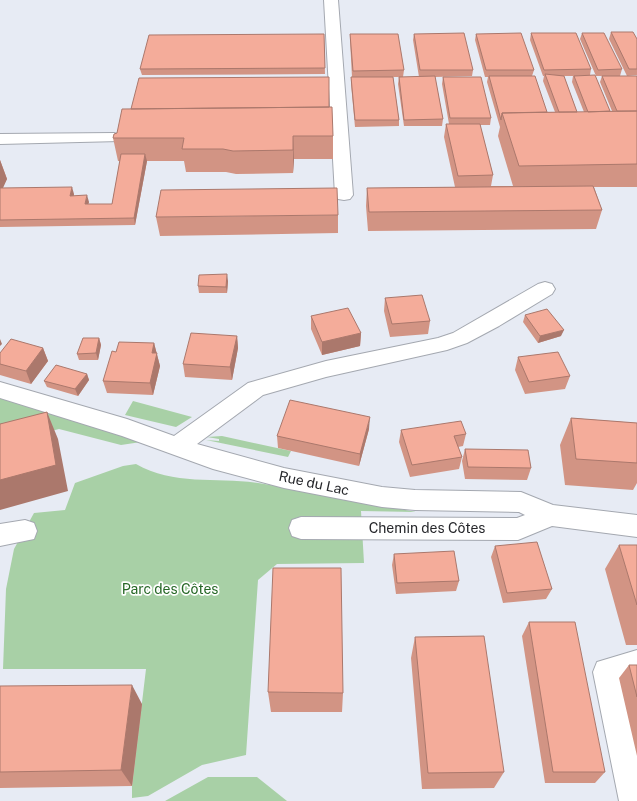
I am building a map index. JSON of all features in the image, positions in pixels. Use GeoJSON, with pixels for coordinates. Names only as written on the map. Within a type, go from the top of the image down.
{"type":"FeatureCollection","features":[{"type":"Feature","properties":{"kind":"street"},"geometry":{"type":"LineString","coordinates":[[331,0],[344,195]]}},
{"type":"Feature","properties":{"kind":"street"},"geometry":{"type":"LineString","coordinates":[[0,139],[114,138]]}},
{"type":"Feature","properties":{"kind":"street"},"geometry":{"type":"LineString","coordinates":[[169,443],[256,390],[326,369],[440,345],[460,338],[492,321],[545,289]]}},
{"type":"Feature","properties":{"kind":"street","name":"Rue du Lac"},"geometry":{"type":"LineString","coordinates":[[0,390],[126,428],[213,459],[284,478],[382,497],[415,500],[521,502],[552,515],[637,526]]}},
{"type":"Feature","properties":{"kind":"street","name":"Chemin des Côtes"},"geometry":{"type":"LineString","coordinates":[[301,528],[518,528],[552,515]]}},
{"type":"Feature","properties":{"kind":"street"},"geometry":{"type":"LineString","coordinates":[[0,535],[25,531]]}},
{"type":"Feature","properties":{"kind":"street"},"geometry":{"type":"LineString","coordinates":[[634,801],[607,672],[637,664]]}},
{"type":"Feature","properties":{"kind":"green space"},"geometry":{"type":"Polygon","coordinates":[[[0,396],[141,442],[121,445],[59,429],[0,444],[0,396]]]}},
{"type":"Feature","properties":{"kind":"green space"},"geometry":{"type":"Polygon","coordinates":[[[133,401],[192,417],[176,427],[125,415],[133,401]]]}},
{"type":"Feature","properties":{"kind":"green space"},"geometry":{"type":"Polygon","coordinates":[[[222,436],[291,451],[288,457],[206,440],[219,441],[219,439],[207,437],[222,436]]]}},
{"type":"Feature","properties":{"kind":"green space","name":"Parc des Côtes"},"geometry":{"type":"Polygon","coordinates":[[[136,464],[150,471],[180,478],[258,483],[416,512],[361,511],[364,563],[277,564],[258,580],[246,755],[202,765],[148,796],[132,798],[132,786],[146,669],[3,669],[6,589],[14,549],[34,513],[65,510],[75,483],[123,466],[136,464]]]}},
{"type":"Feature","properties":{"kind":"green space"},"geometry":{"type":"Polygon","coordinates":[[[208,777],[257,777],[287,801],[165,801],[208,777]]]}},
{"type":"Feature","properties":{"kind":"building"},"geometry":{"type":"Polygon","coordinates":[[[611,32],[633,32],[637,39],[637,69],[629,69],[611,32]]]}},
{"type":"Feature","properties":{"kind":"building"},"geometry":{"type":"Polygon","coordinates":[[[464,33],[473,70],[420,70],[414,34],[464,33]]]}},
{"type":"Feature","properties":{"kind":"building"},"geometry":{"type":"Polygon","coordinates":[[[521,33],[534,70],[486,70],[476,34],[521,33]]]}},
{"type":"Feature","properties":{"kind":"building"},"geometry":{"type":"Polygon","coordinates":[[[531,33],[576,33],[591,69],[544,70],[531,33]]]}},
{"type":"Feature","properties":{"kind":"building"},"geometry":{"type":"Polygon","coordinates":[[[582,33],[604,33],[622,69],[598,70],[582,33]]]}},
{"type":"Feature","properties":{"kind":"building"},"geometry":{"type":"Polygon","coordinates":[[[324,34],[325,68],[140,69],[149,35],[324,34]]]}},
{"type":"Feature","properties":{"kind":"building"},"geometry":{"type":"Polygon","coordinates":[[[350,34],[398,34],[404,70],[353,71],[350,34]]]}},
{"type":"Feature","properties":{"kind":"building"},"geometry":{"type":"Polygon","coordinates":[[[545,74],[564,76],[577,112],[559,112],[545,74]]]}},
{"type":"Feature","properties":{"kind":"building"},"geometry":{"type":"Polygon","coordinates":[[[595,75],[610,111],[588,112],[574,76],[595,75]]]}},
{"type":"Feature","properties":{"kind":"building"},"geometry":{"type":"Polygon","coordinates":[[[435,76],[443,119],[404,120],[399,77],[435,76]]]}},
{"type":"Feature","properties":{"kind":"building"},"geometry":{"type":"Polygon","coordinates":[[[489,76],[535,76],[547,112],[502,113],[501,120],[489,76]]]}},
{"type":"Feature","properties":{"kind":"building"},"geometry":{"type":"Polygon","coordinates":[[[602,76],[637,76],[637,111],[617,111],[602,76]]]}},
{"type":"Feature","properties":{"kind":"building"},"geometry":{"type":"Polygon","coordinates":[[[329,77],[329,107],[131,109],[139,78],[329,77]]]}},
{"type":"Feature","properties":{"kind":"building"},"geometry":{"type":"Polygon","coordinates":[[[351,77],[393,77],[399,120],[355,120],[351,77]]]}},
{"type":"Feature","properties":{"kind":"building"},"geometry":{"type":"Polygon","coordinates":[[[443,77],[481,77],[491,118],[450,118],[443,77]]]}},
{"type":"Feature","properties":{"kind":"building"},"geometry":{"type":"Polygon","coordinates":[[[332,107],[333,136],[293,136],[293,150],[233,151],[223,149],[182,149],[184,138],[113,138],[114,134],[117,133],[122,109],[332,107]]]}},
{"type":"Feature","properties":{"kind":"building"},"geometry":{"type":"Polygon","coordinates":[[[637,111],[637,164],[519,166],[502,113],[637,111]]]}},
{"type":"Feature","properties":{"kind":"building"},"geometry":{"type":"Polygon","coordinates":[[[446,124],[480,124],[493,175],[458,176],[446,124]]]}},
{"type":"Feature","properties":{"kind":"building"},"geometry":{"type":"Polygon","coordinates":[[[121,154],[145,154],[134,218],[0,220],[0,188],[72,187],[70,196],[87,195],[85,204],[112,204],[121,154]]]}},
{"type":"Feature","properties":{"kind":"building"},"geometry":{"type":"Polygon","coordinates":[[[593,186],[602,210],[369,212],[367,188],[593,186]]]}},
{"type":"Feature","properties":{"kind":"building"},"geometry":{"type":"Polygon","coordinates":[[[337,188],[338,215],[156,217],[161,190],[337,188]]]}},
{"type":"Feature","properties":{"kind":"building"},"geometry":{"type":"Polygon","coordinates":[[[227,274],[226,287],[198,286],[199,275],[227,274]]]}},
{"type":"Feature","properties":{"kind":"building"},"geometry":{"type":"Polygon","coordinates":[[[422,295],[430,321],[392,324],[385,298],[422,295]]]}},
{"type":"Feature","properties":{"kind":"building"},"geometry":{"type":"Polygon","coordinates":[[[348,308],[361,333],[322,342],[311,316],[348,308]]]}},
{"type":"Feature","properties":{"kind":"building"},"geometry":{"type":"Polygon","coordinates":[[[547,309],[564,330],[540,336],[525,315],[547,309]]]}},
{"type":"Feature","properties":{"kind":"building"},"geometry":{"type":"Polygon","coordinates":[[[191,333],[237,336],[230,367],[183,364],[191,333]]]}},
{"type":"Feature","properties":{"kind":"building"},"geometry":{"type":"Polygon","coordinates":[[[83,338],[99,338],[96,353],[77,354],[83,338]]]}},
{"type":"Feature","properties":{"kind":"building"},"geometry":{"type":"Polygon","coordinates":[[[11,339],[43,348],[26,371],[0,364],[0,353],[11,339]]]}},
{"type":"Feature","properties":{"kind":"building"},"geometry":{"type":"Polygon","coordinates":[[[119,342],[154,343],[152,353],[157,353],[150,383],[103,381],[112,351],[116,352],[119,342]]]}},
{"type":"Feature","properties":{"kind":"building"},"geometry":{"type":"Polygon","coordinates":[[[558,352],[570,376],[529,382],[518,357],[558,352]]]}},
{"type":"Feature","properties":{"kind":"building"},"geometry":{"type":"Polygon","coordinates":[[[56,365],[87,374],[75,389],[44,381],[56,365]]]}},
{"type":"Feature","properties":{"kind":"building"},"geometry":{"type":"Polygon","coordinates":[[[290,400],[370,417],[360,454],[277,436],[290,400]]]}},
{"type":"Feature","properties":{"kind":"building"},"geometry":{"type":"Polygon","coordinates":[[[47,412],[56,465],[0,480],[0,424],[47,412]]]}},
{"type":"Feature","properties":{"kind":"building"},"geometry":{"type":"Polygon","coordinates":[[[571,418],[637,423],[637,463],[576,459],[571,418]]]}},
{"type":"Feature","properties":{"kind":"building"},"geometry":{"type":"Polygon","coordinates":[[[461,421],[466,434],[454,436],[462,457],[412,465],[401,430],[461,421]]]}},
{"type":"Feature","properties":{"kind":"building"},"geometry":{"type":"Polygon","coordinates":[[[465,449],[528,450],[531,468],[468,467],[465,449]]]}},
{"type":"Feature","properties":{"kind":"building"},"geometry":{"type":"Polygon","coordinates":[[[537,542],[552,589],[507,593],[495,546],[537,542]]]}},
{"type":"Feature","properties":{"kind":"building"},"geometry":{"type":"Polygon","coordinates":[[[619,545],[637,545],[637,605],[619,545]]]}},
{"type":"Feature","properties":{"kind":"building"},"geometry":{"type":"Polygon","coordinates":[[[454,551],[459,581],[397,583],[394,554],[454,551]]]}},
{"type":"Feature","properties":{"kind":"building"},"geometry":{"type":"Polygon","coordinates":[[[273,568],[341,568],[343,693],[268,692],[273,568]]]}},
{"type":"Feature","properties":{"kind":"building"},"geometry":{"type":"Polygon","coordinates":[[[529,622],[575,622],[605,772],[553,772],[529,622]]]}},
{"type":"Feature","properties":{"kind":"building"},"geometry":{"type":"Polygon","coordinates":[[[484,636],[504,772],[428,773],[415,637],[484,636]]]}},
{"type":"Feature","properties":{"kind":"building"},"geometry":{"type":"Polygon","coordinates":[[[629,665],[637,665],[637,697],[629,665]]]}},
{"type":"Feature","properties":{"kind":"building"},"geometry":{"type":"Polygon","coordinates":[[[132,685],[121,770],[0,772],[0,686],[132,685]]]}}]}
